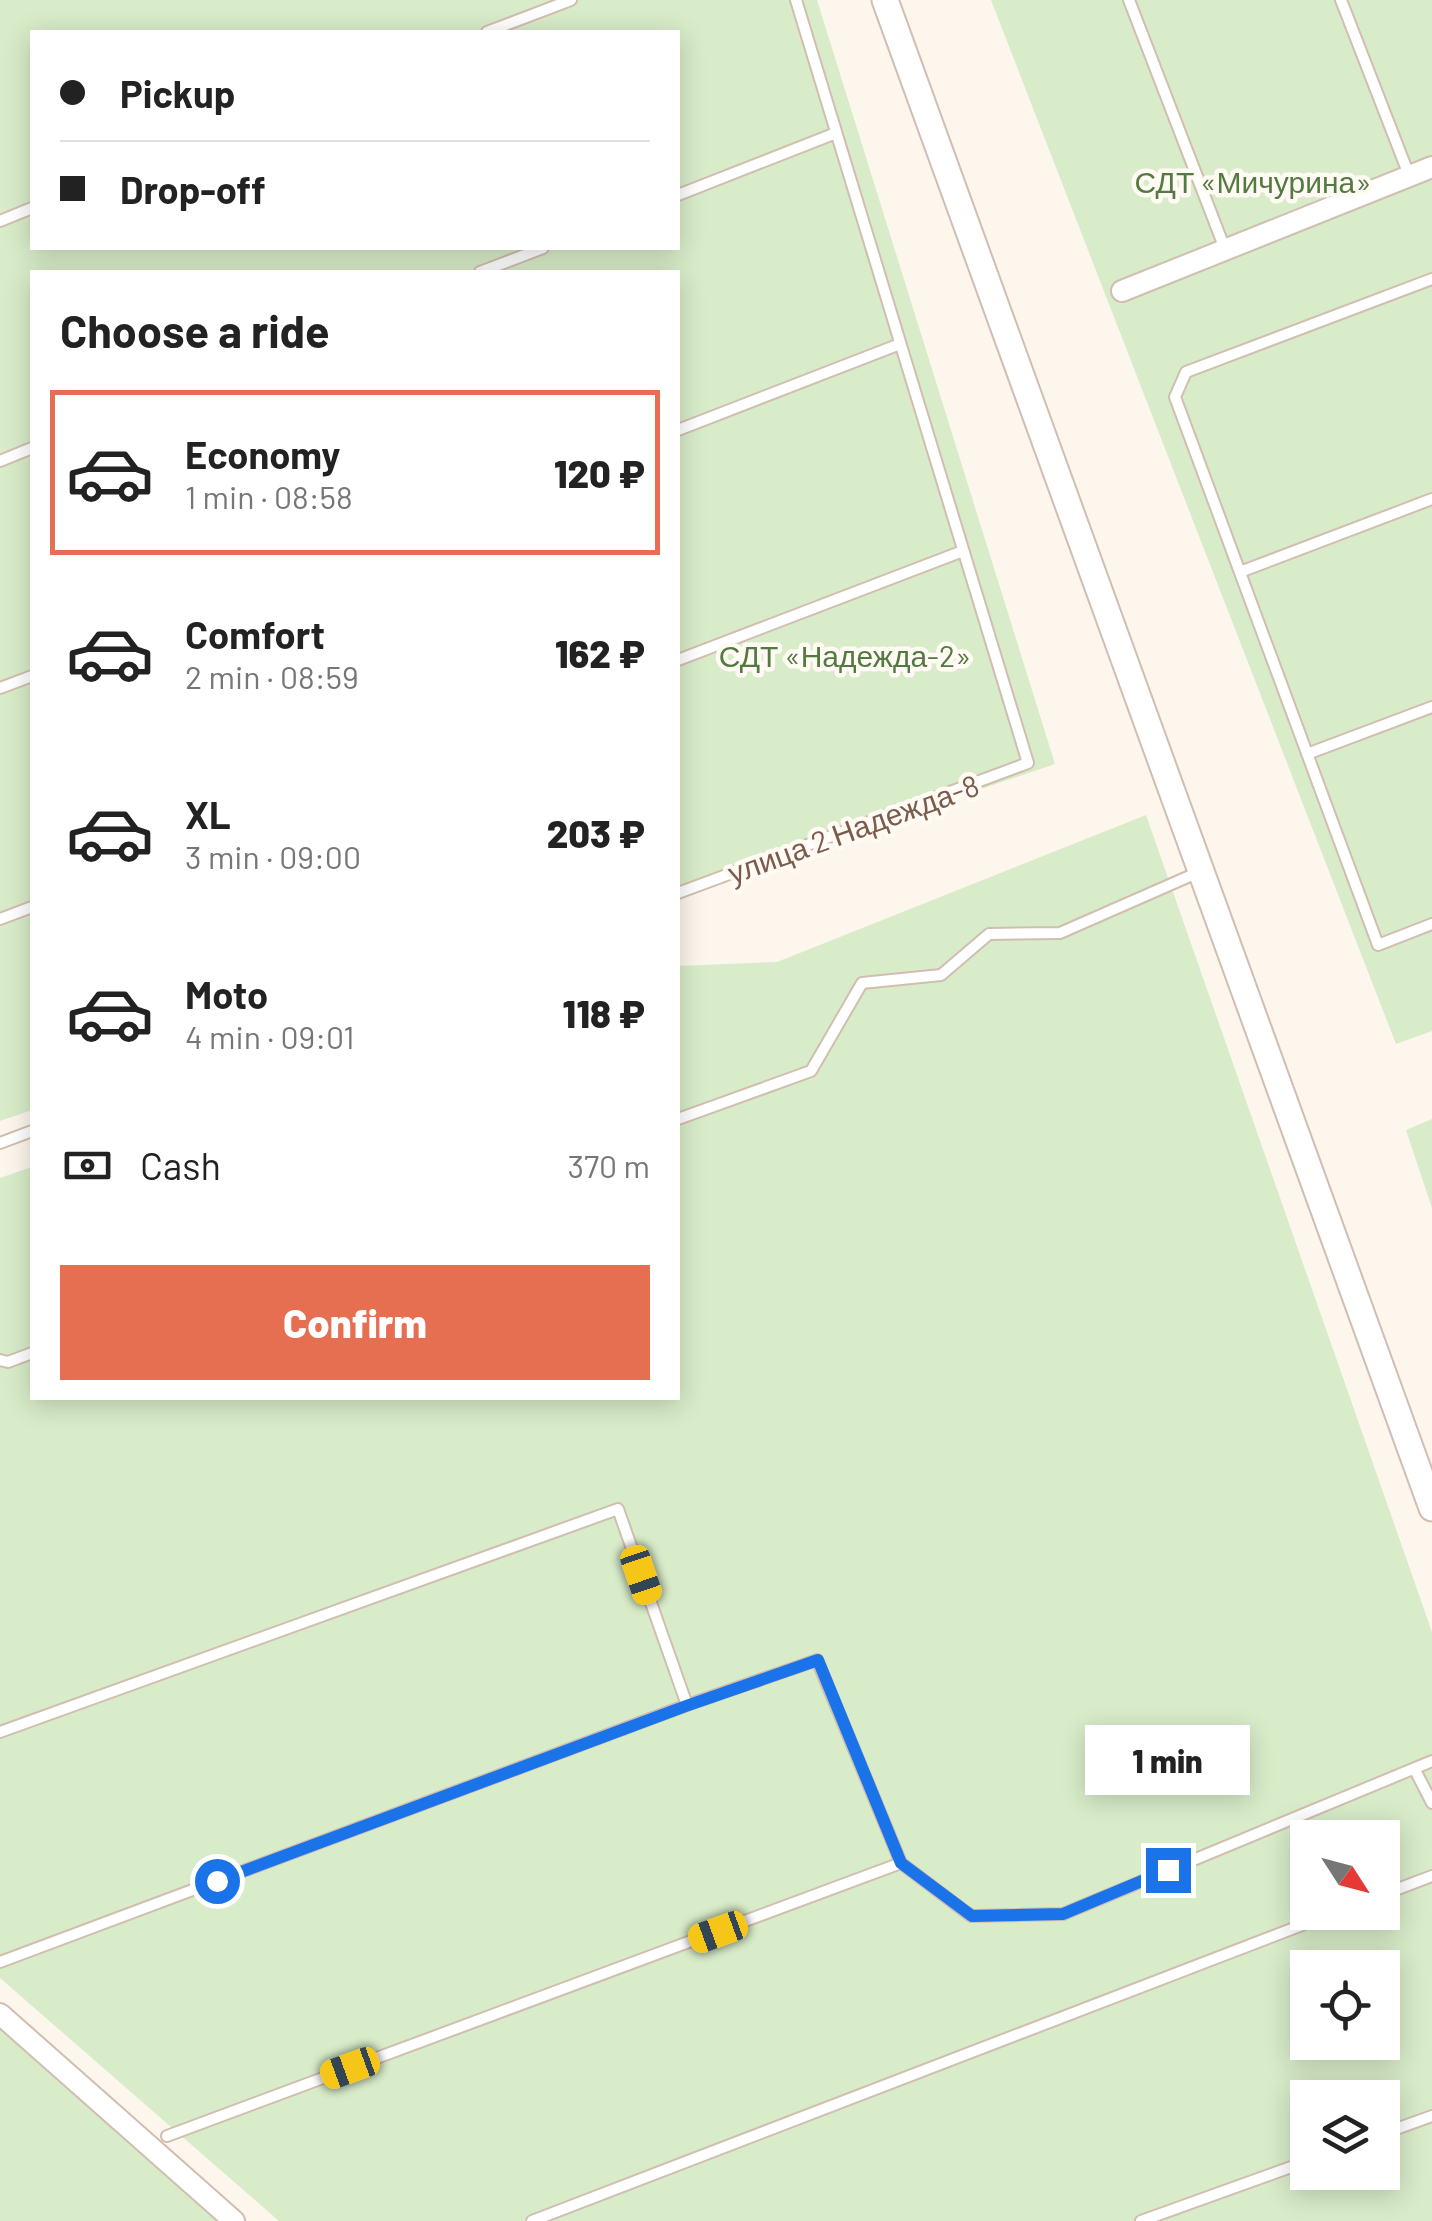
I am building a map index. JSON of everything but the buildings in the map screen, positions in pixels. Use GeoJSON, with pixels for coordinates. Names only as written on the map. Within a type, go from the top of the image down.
{"type":"FeatureCollection","features":[{"type":"Feature","properties":{"kind":"street"},"geometry":{"type":"LineString","coordinates":[[885,0],[1432,1508]]}},
{"type":"Feature","properties":{"kind":"street"},"geometry":{"type":"LineString","coordinates":[[1122,291],[1432,167]]}},
{"type":"Feature","properties":{"kind":"street"},"geometry":{"type":"LineString","coordinates":[[0,2014],[234,2221]]}},
{"type":"Feature","properties":{"kind":"lane"},"geometry":{"type":"LineString","coordinates":[[491,30],[570,0]]}},
{"type":"Feature","properties":{"kind":"lane"},"geometry":{"type":"LineString","coordinates":[[680,659],[963,551],[796,0]]}},
{"type":"Feature","properties":{"kind":"lane"},"geometry":{"type":"LineString","coordinates":[[1129,0],[1225,250]]}},
{"type":"Feature","properties":{"kind":"lane"},"geometry":{"type":"LineString","coordinates":[[1341,0],[1410,176]]}},
{"type":"Feature","properties":{"kind":"lane"},"geometry":{"type":"LineString","coordinates":[[680,194],[836,133]]}},
{"type":"Feature","properties":{"kind":"lane"},"geometry":{"type":"LineString","coordinates":[[0,221],[30,209]]}},
{"type":"Feature","properties":{"kind":"lane"},"geometry":{"type":"LineString","coordinates":[[485,270],[539,250]]}},
{"type":"Feature","properties":{"kind":"lane"},"geometry":{"type":"LineString","coordinates":[[1432,279],[1186,372],[1175,398],[1378,944],[1432,924]]}},
{"type":"Feature","properties":{"kind":"lane"},"geometry":{"type":"LineString","coordinates":[[680,429],[900,344]]}},
{"type":"Feature","properties":{"kind":"lane"},"geometry":{"type":"LineString","coordinates":[[0,461],[30,449]]}},
{"type":"Feature","properties":{"kind":"lane"},"geometry":{"type":"LineString","coordinates":[[1240,572],[1432,499]]}},
{"type":"Feature","properties":{"kind":"lane","name":"улица 2 Надежда-8"},"geometry":{"type":"LineString","coordinates":[[680,892],[1028,763],[963,551]]}},
{"type":"Feature","properties":{"kind":"lane"},"geometry":{"type":"LineString","coordinates":[[0,688],[30,677]]}},
{"type":"Feature","properties":{"kind":"lane"},"geometry":{"type":"LineString","coordinates":[[1307,754],[1432,707]]}},
{"type":"Feature","properties":{"kind":"lane"},"geometry":{"type":"LineString","coordinates":[[680,1119],[811,1071],[862,983],[941,975],[989,934],[1060,933],[1200,872]]}},
{"type":"Feature","properties":{"kind":"lane"},"geometry":{"type":"LineString","coordinates":[[0,920],[30,908]]}},
{"type":"Feature","properties":{"kind":"lane"},"geometry":{"type":"LineString","coordinates":[[0,1143],[30,1132]]}},
{"type":"Feature","properties":{"kind":"lane"},"geometry":{"type":"LineString","coordinates":[[0,1360],[8,1362],[30,1354]]}},
{"type":"Feature","properties":{"kind":"lane"},"geometry":{"type":"LineString","coordinates":[[0,1732],[618,1509],[686,1706]]}},
{"type":"Feature","properties":{"kind":"lane"},"geometry":{"type":"LineString","coordinates":[[0,1962],[818,1660],[901,1863],[972,1916],[1063,1914],[1432,1761]]}},
{"type":"Feature","properties":{"kind":"lane"},"geometry":{"type":"LineString","coordinates":[[1414,1770],[1432,1803]]}},
{"type":"Feature","properties":{"kind":"lane"},"geometry":{"type":"LineString","coordinates":[[167,2136],[901,1863]]}},
{"type":"Feature","properties":{"kind":"lane"},"geometry":{"type":"LineString","coordinates":[[1400,1888],[1432,1876]]}},
{"type":"Feature","properties":{"kind":"lane"},"geometry":{"type":"LineString","coordinates":[[532,2221],[1290,1930]]}},
{"type":"Feature","properties":{"kind":"lane"},"geometry":{"type":"LineString","coordinates":[[1400,2128],[1432,2116]]}},
{"type":"Feature","properties":{"kind":"lane"},"geometry":{"type":"LineString","coordinates":[[1141,2221],[1290,2167]]}},
{"type":"Feature","properties":{"kind":"green space","name":"СДТ «Надежда-2»"},"geometry":{"type":"Polygon","coordinates":[[[0,0],[817,0],[1055,764],[680,891],[680,270],[30,270],[30,1111],[0,1121],[0,0]]]}},
{"type":"Feature","properties":{"kind":"green space","name":"СДТ «Мичурина»"},"geometry":{"type":"Polygon","coordinates":[[[991,0],[1432,0],[1432,1031],[1396,1044],[991,0]]]}},
{"type":"Feature","properties":{"kind":"green space"},"geometry":{"type":"Polygon","coordinates":[[[1146,815],[1432,1632],[1432,2221],[279,2221],[0,1978],[0,1178],[30,1168],[30,1400],[680,1400],[680,966],[777,962],[1146,815]]]}},
{"type":"Feature","properties":{"kind":"green space"},"geometry":{"type":"Polygon","coordinates":[[[1432,1119],[1432,1208],[1406,1130],[1432,1119]]]}},
{"type":"Feature","properties":{"kind":"green space"},"geometry":{"type":"Polygon","coordinates":[[[0,2021],[230,2221],[0,2221],[0,2021]]]}},
{"type":"Feature","properties":{"kind":"route"},"geometry":{"type":"LineString","coordinates":[[217,1881],[818,1660],[901,1863],[972,1916],[1063,1914],[1168,1870]]}}]}
